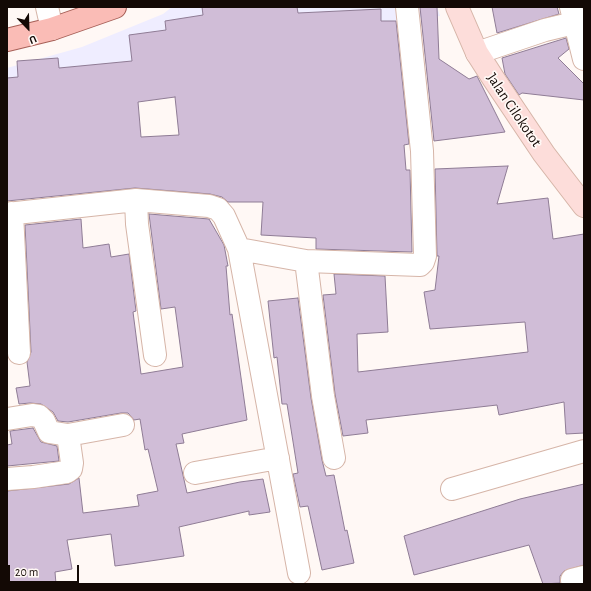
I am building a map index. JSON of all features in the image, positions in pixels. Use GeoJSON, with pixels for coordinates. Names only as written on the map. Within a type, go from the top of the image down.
{"type":"FeatureCollection","features":[{"type":"Feature","properties":{"kind":"main road"},"geometry":{"type":"LineString","coordinates":[[7,40],[52,29],[115,7]]}},
{"type":"Feature","properties":{"kind":"street"},"geometry":{"type":"LineString","coordinates":[[47,7],[52,29]]}},
{"type":"Feature","properties":{"kind":"street"},"geometry":{"type":"LineString","coordinates":[[239,249],[306,261],[413,266],[420,265],[424,262],[422,151],[407,7]]}},
{"type":"Feature","properties":{"kind":"street","name":"Jalan Cilokotot"},"geometry":{"type":"LineString","coordinates":[[457,7],[477,53],[544,154],[584,206]]}},
{"type":"Feature","properties":{"kind":"street"},"geometry":{"type":"LineString","coordinates":[[477,53],[545,30],[572,18],[584,59]]}},
{"type":"Feature","properties":{"kind":"street"},"geometry":{"type":"LineString","coordinates":[[136,200],[137,224],[156,355]]}},
{"type":"Feature","properties":{"kind":"street"},"geometry":{"type":"LineString","coordinates":[[19,354],[10,213],[136,200],[209,206],[218,209],[224,216],[239,249],[299,573]]}},
{"type":"Feature","properties":{"kind":"street"},"geometry":{"type":"LineString","coordinates":[[306,261],[323,396],[334,458]]}},
{"type":"Feature","properties":{"kind":"street"},"geometry":{"type":"LineString","coordinates":[[7,419],[32,415],[39,416],[44,421],[49,432],[68,434],[123,425]]}},
{"type":"Feature","properties":{"kind":"street"},"geometry":{"type":"LineString","coordinates":[[7,479],[67,472],[71,469],[72,463],[68,434]]}},
{"type":"Feature","properties":{"kind":"street"},"geometry":{"type":"LineString","coordinates":[[452,489],[584,451]]}},
{"type":"Feature","properties":{"kind":"street"},"geometry":{"type":"LineString","coordinates":[[195,473],[278,458]]}},
{"type":"Feature","properties":{"kind":"shaded area"},"geometry":{"type":"Polygon","coordinates":[[[172,7],[437,7],[440,16],[188,45],[128,97],[7,140],[7,68],[82,47],[163,14],[172,7]]]}},
{"type":"Feature","properties":{"kind":"building"},"geometry":{"type":"Polygon","coordinates":[[[202,7],[297,7],[298,13],[381,9],[381,21],[396,21],[409,144],[404,145],[406,170],[410,170],[412,252],[316,249],[316,238],[261,235],[263,202],[228,202],[222,197],[210,194],[135,188],[7,201],[7,78],[18,77],[17,61],[58,58],[59,68],[132,61],[129,35],[166,30],[165,21],[203,15],[202,7]],[[175,97],[138,102],[141,137],[179,135],[175,97]]]}},
{"type":"Feature","properties":{"kind":"building"},"geometry":{"type":"Polygon","coordinates":[[[420,7],[437,7],[439,59],[469,79],[477,76],[505,132],[434,141],[420,7]]]}},
{"type":"Feature","properties":{"kind":"building"},"geometry":{"type":"Polygon","coordinates":[[[492,7],[557,7],[559,14],[497,33],[492,7]]]}},
{"type":"Feature","properties":{"kind":"building"},"geometry":{"type":"Polygon","coordinates":[[[566,38],[569,49],[558,58],[584,84],[584,100],[522,93],[519,95],[505,74],[502,58],[566,38]]]}},
{"type":"Feature","properties":{"kind":"building"},"geometry":{"type":"Polygon","coordinates":[[[508,166],[497,204],[548,198],[553,239],[584,234],[584,433],[566,434],[564,402],[499,415],[497,405],[366,420],[368,433],[343,436],[335,394],[323,295],[336,294],[334,274],[385,276],[388,332],[357,334],[358,372],[528,352],[525,322],[430,329],[424,292],[435,290],[439,256],[437,256],[435,169],[508,166]]]}},
{"type":"Feature","properties":{"kind":"building"},"geometry":{"type":"Polygon","coordinates":[[[149,214],[209,219],[224,245],[228,266],[226,266],[230,315],[232,314],[247,420],[182,434],[184,443],[176,444],[187,493],[240,482],[263,479],[270,512],[249,515],[249,511],[179,527],[184,556],[130,564],[115,566],[111,534],[67,540],[72,569],[55,572],[56,584],[7,584],[7,491],[69,484],[79,478],[83,513],[139,506],[137,495],[158,491],[148,449],[145,450],[140,419],[134,420],[128,413],[121,413],[68,422],[58,421],[53,412],[41,404],[19,404],[16,388],[30,386],[27,362],[31,352],[25,225],[81,219],[83,248],[109,244],[111,257],[129,254],[136,311],[133,312],[141,374],[183,367],[175,307],[161,309],[149,214]]]}},
{"type":"Feature","properties":{"kind":"building"},"geometry":{"type":"Polygon","coordinates":[[[298,298],[311,398],[322,460],[326,476],[334,475],[345,531],[347,530],[354,563],[322,570],[308,506],[300,507],[293,474],[298,473],[287,404],[282,404],[277,357],[274,358],[268,301],[298,298]]]}},
{"type":"Feature","properties":{"kind":"building"},"geometry":{"type":"Polygon","coordinates":[[[33,428],[41,442],[57,446],[59,461],[7,466],[7,445],[12,444],[10,431],[33,428]]]}},
{"type":"Feature","properties":{"kind":"building"},"geometry":{"type":"Polygon","coordinates":[[[584,484],[584,565],[564,571],[560,576],[560,583],[543,584],[529,545],[414,575],[404,536],[520,499],[584,484]]]}}]}
